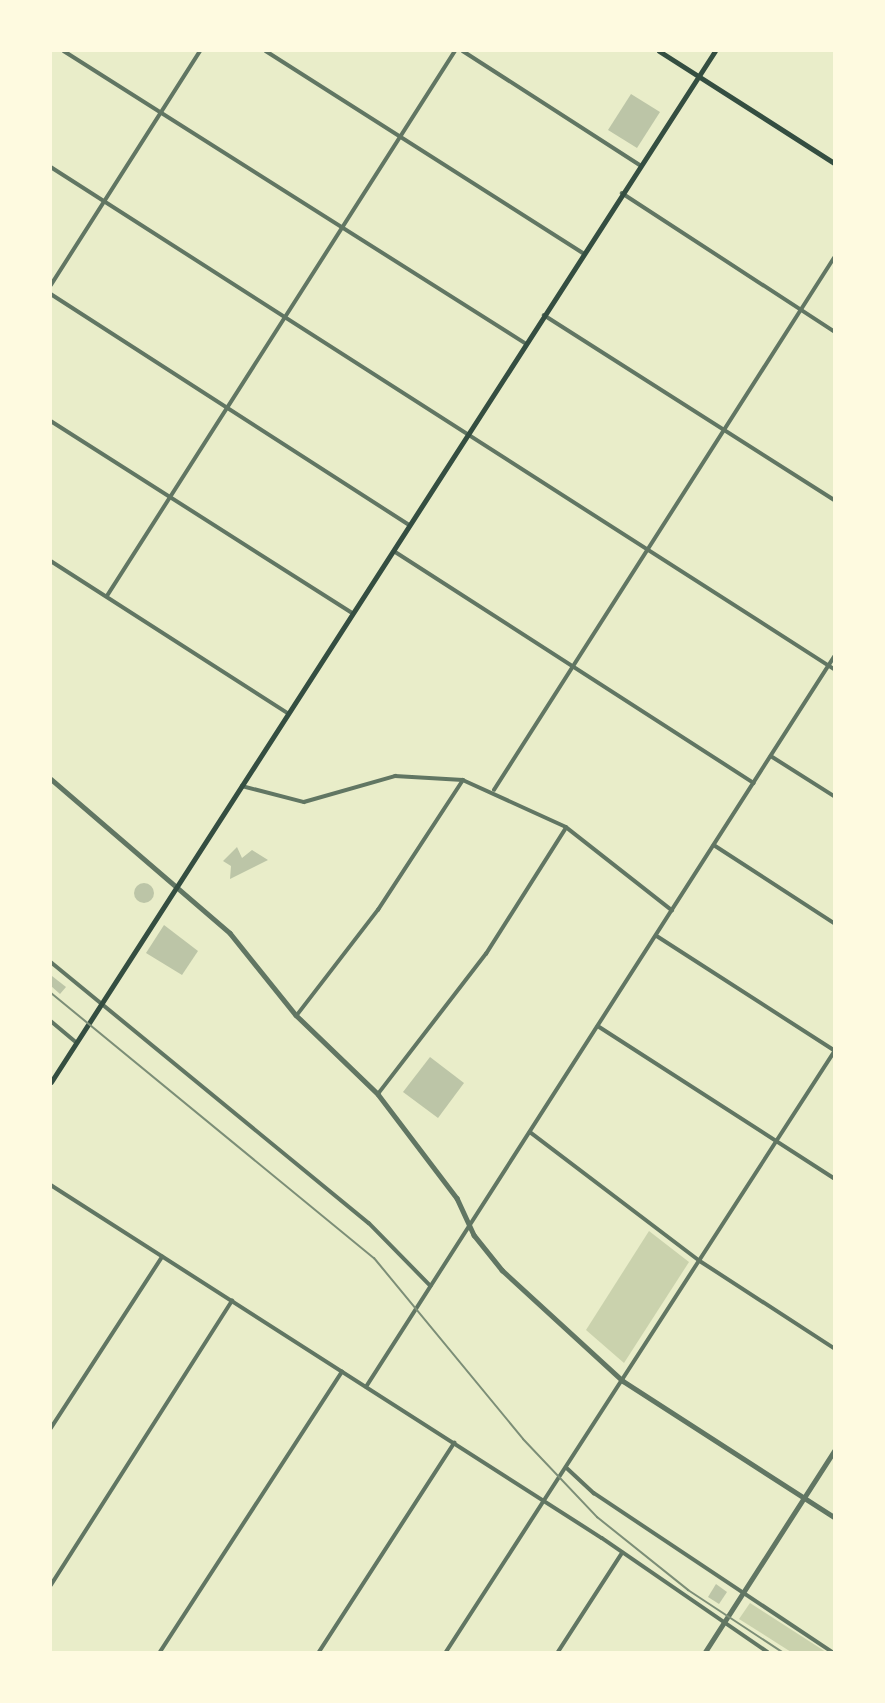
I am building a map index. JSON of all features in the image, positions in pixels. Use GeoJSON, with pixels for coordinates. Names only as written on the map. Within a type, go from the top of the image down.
{"type":"FeatureCollection","features":[{"type":"Feature","properties":{"kind":"main road"},"geometry":{"type":"LineString","coordinates":[[660,51],[834,163]]}},
{"type":"Feature","properties":{"kind":"main road"},"geometry":{"type":"LineString","coordinates":[[51,1082],[715,51]]}},
{"type":"Feature","properties":{"kind":"street"},"geometry":{"type":"LineString","coordinates":[[64,51],[526,344]]}},
{"type":"Feature","properties":{"kind":"street"},"geometry":{"type":"LineString","coordinates":[[51,285],[200,51]]}},
{"type":"Feature","properties":{"kind":"street"},"geometry":{"type":"LineString","coordinates":[[266,51],[583,254]]}},
{"type":"Feature","properties":{"kind":"street"},"geometry":{"type":"LineString","coordinates":[[107,596],[455,51]]}},
{"type":"Feature","properties":{"kind":"street"},"geometry":{"type":"LineString","coordinates":[[463,51],[640,165]]}},
{"type":"Feature","properties":{"kind":"street"},"geometry":{"type":"LineString","coordinates":[[51,167],[834,669]]}},
{"type":"Feature","properties":{"kind":"street"},"geometry":{"type":"LineString","coordinates":[[622,193],[834,331]]}},
{"type":"Feature","properties":{"kind":"street"},"geometry":{"type":"LineString","coordinates":[[494,790],[834,258]]}},
{"type":"Feature","properties":{"kind":"street"},"geometry":{"type":"LineString","coordinates":[[51,294],[409,524]]}},
{"type":"Feature","properties":{"kind":"street"},"geometry":{"type":"LineString","coordinates":[[544,314],[834,500]]}},
{"type":"Feature","properties":{"kind":"street"},"geometry":{"type":"LineString","coordinates":[[51,421],[352,613]]}},
{"type":"Feature","properties":{"kind":"street"},"geometry":{"type":"LineString","coordinates":[[393,550],[754,783]]}},
{"type":"Feature","properties":{"kind":"street"},"geometry":{"type":"LineString","coordinates":[[51,561],[288,713]]}},
{"type":"Feature","properties":{"kind":"street"},"geometry":{"type":"LineString","coordinates":[[366,1387],[834,657]]}},
{"type":"Feature","properties":{"kind":"street"},"geometry":{"type":"LineString","coordinates":[[771,756],[834,796]]}},
{"type":"Feature","properties":{"kind":"street"},"geometry":{"type":"LineString","coordinates":[[242,786],[304,802],[395,776],[463,780],[494,790],[566,827],[672,910]]}},
{"type":"Feature","properties":{"kind":"street"},"geometry":{"type":"LineString","coordinates":[[51,779],[230,933],[296,1016],[378,1094],[457,1198],[470,1226],[492,1261],[623,1381],[834,1517]]}},
{"type":"Feature","properties":{"kind":"street"},"geometry":{"type":"LineString","coordinates":[[296,1016],[385,901],[463,780]]}},
{"type":"Feature","properties":{"kind":"street"},"geometry":{"type":"LineString","coordinates":[[378,1094],[486,954],[566,827]]}},
{"type":"Feature","properties":{"kind":"street"},"geometry":{"type":"LineString","coordinates":[[714,845],[834,923]]}},
{"type":"Feature","properties":{"kind":"street"},"geometry":{"type":"LineString","coordinates":[[446,1652],[834,1051],[656,935]]}},
{"type":"Feature","properties":{"kind":"street"},"geometry":{"type":"LineString","coordinates":[[51,962],[369,1223],[431,1286]]}},
{"type":"Feature","properties":{"kind":"street"},"geometry":{"type":"LineString","coordinates":[[51,1021],[77,1042]]}},
{"type":"Feature","properties":{"kind":"street"},"geometry":{"type":"LineString","coordinates":[[598,1026],[834,1178]]}},
{"type":"Feature","properties":{"kind":"street"},"geometry":{"type":"LineString","coordinates":[[530,1132],[700,1261],[834,1348]]}},
{"type":"Feature","properties":{"kind":"street"},"geometry":{"type":"LineString","coordinates":[[51,1185],[544,1501],[768,1652]]}},
{"type":"Feature","properties":{"kind":"street"},"geometry":{"type":"LineString","coordinates":[[51,1429],[162,1256]]}},
{"type":"Feature","properties":{"kind":"street"},"geometry":{"type":"LineString","coordinates":[[51,1585],[232,1301]]}},
{"type":"Feature","properties":{"kind":"street"},"geometry":{"type":"LineString","coordinates":[[160,1652],[342,1372]]}},
{"type":"Feature","properties":{"kind":"street"},"geometry":{"type":"LineString","coordinates":[[318,1652],[454,1443]]}},
{"type":"Feature","properties":{"kind":"street"},"geometry":{"type":"LineString","coordinates":[[705,1652],[834,1451]]}},
{"type":"Feature","properties":{"kind":"street"},"geometry":{"type":"LineString","coordinates":[[567,1468],[594,1493],[831,1652]]}},
{"type":"Feature","properties":{"kind":"street"},"geometry":{"type":"LineString","coordinates":[[558,1652],[622,1553]]}},
{"type":"Feature","properties":{"kind":"green space"},"geometry":{"type":"Polygon","coordinates":[[[649,1231],[689,1262],[624,1363],[586,1330],[649,1231]]]}},
{"type":"Feature","properties":{"kind":"green space"},"geometry":{"type":"Polygon","coordinates":[[[750,1603],[826,1652],[791,1652],[739,1619],[750,1603]]]}},
{"type":"Feature","properties":{"kind":"building"},"geometry":{"type":"Polygon","coordinates":[[[631,94],[660,112],[637,148],[608,130],[631,94]]]}},
{"type":"Feature","properties":{"kind":"building"},"geometry":{"type":"Polygon","coordinates":[[[237,847],[242,858],[252,850],[268,860],[230,879],[231,866],[223,861],[237,847]]]}},
{"type":"Feature","properties":{"kind":"building"},"geometry":{"type":"Polygon","coordinates":[[[144,883],[151,886],[154,893],[151,900],[144,903],[137,900],[134,893],[137,886],[144,883]]]}},
{"type":"Feature","properties":{"kind":"building"},"geometry":{"type":"Polygon","coordinates":[[[164,925],[198,951],[182,975],[146,953],[164,925]]]}},
{"type":"Feature","properties":{"kind":"building"},"geometry":{"type":"Polygon","coordinates":[[[52,976],[66,987],[60,994],[51,986],[52,976]]]}},
{"type":"Feature","properties":{"kind":"building"},"geometry":{"type":"Polygon","coordinates":[[[430,1057],[464,1083],[438,1118],[403,1092],[430,1057]]]}},
{"type":"Feature","properties":{"kind":"building"},"geometry":{"type":"Polygon","coordinates":[[[716,1584],[727,1592],[719,1604],[708,1597],[716,1584]]]}},
{"type":"Feature","properties":{"kind":"railway"},"geometry":{"type":"LineString","coordinates":[[51,993],[374,1258],[523,1439],[597,1517],[688,1590],[782,1652]]}}]}
